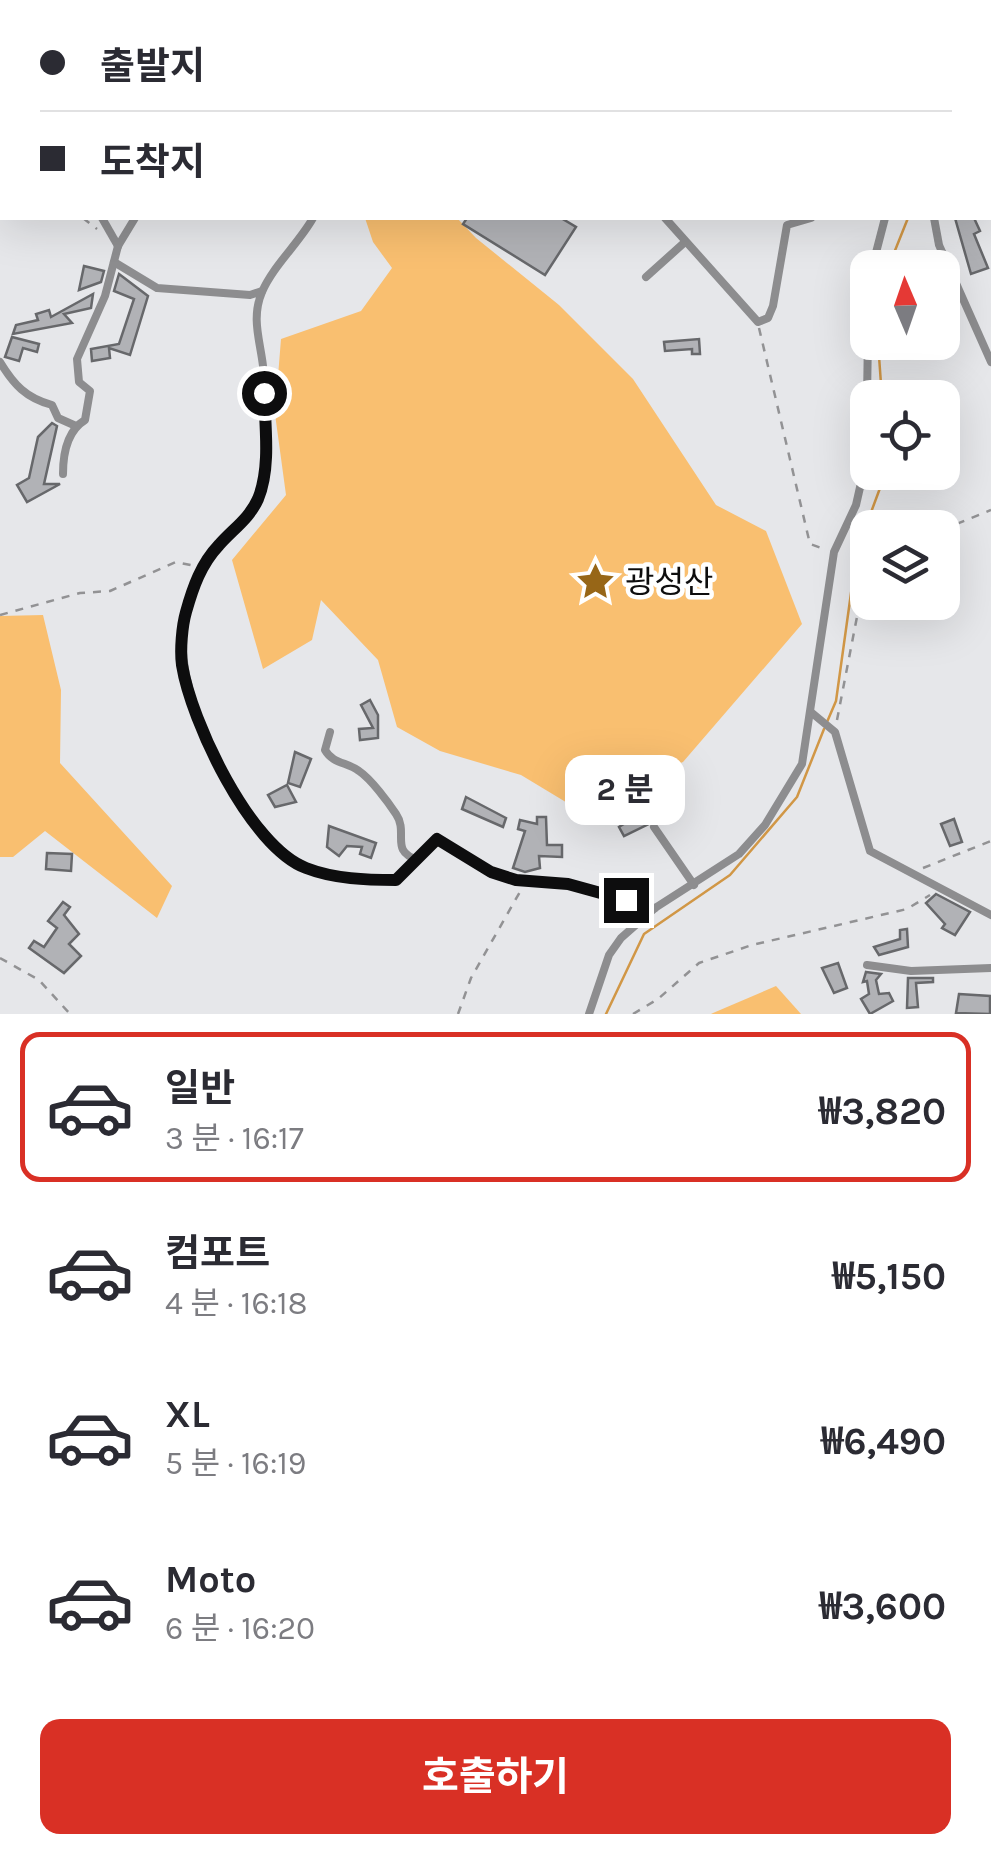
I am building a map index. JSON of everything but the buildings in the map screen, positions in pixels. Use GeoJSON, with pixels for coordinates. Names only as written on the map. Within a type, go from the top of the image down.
{"type":"FeatureCollection","features":[{"type":"Feature","properties":{"kind":"street"},"geometry":{"type":"LineString","coordinates":[[103,220],[118,246]]}},
{"type":"Feature","properties":{"kind":"street"},"geometry":{"type":"LineString","coordinates":[[63,474],[63,456],[76,426],[85,420],[90,391],[80,382],[77,360],[118,246],[134,220]]}},
{"type":"Feature","properties":{"kind":"street"},"geometry":{"type":"LineString","coordinates":[[313,220],[262,291],[255,323],[262,364],[266,450],[260,496],[248,518],[201,567],[184,616],[182,664],[199,717],[239,802],[271,842],[304,868],[364,880],[396,880],[437,839],[491,872],[568,884],[655,908]]}},
{"type":"Feature","properties":{"kind":"street"},"geometry":{"type":"LineString","coordinates":[[667,220],[758,322],[768,318],[772,306],[787,225],[807,220]]}},
{"type":"Feature","properties":{"kind":"street"},"geometry":{"type":"LineString","coordinates":[[877,250],[885,220]]}},
{"type":"Feature","properties":{"kind":"street"},"geometry":{"type":"LineString","coordinates":[[935,220],[946,263],[991,362]]}},
{"type":"Feature","properties":{"kind":"street"},"geometry":{"type":"LineString","coordinates":[[646,277],[686,242]]}},
{"type":"Feature","properties":{"kind":"street"},"geometry":{"type":"LineString","coordinates":[[114,262],[157,288],[250,295],[262,291]]}},
{"type":"Feature","properties":{"kind":"street"},"geometry":{"type":"LineString","coordinates":[[589,1014],[609,955],[655,908],[739,854],[765,826],[802,764],[812,712],[816,648],[834,552],[856,506],[866,462],[868,360]]}},
{"type":"Feature","properties":{"kind":"street"},"geometry":{"type":"LineString","coordinates":[[0,362],[13,383],[32,400],[52,405],[58,418],[76,426]]}},
{"type":"Feature","properties":{"kind":"street"},"geometry":{"type":"LineString","coordinates":[[812,712],[835,732],[870,851],[991,915]]}},
{"type":"Feature","properties":{"kind":"street"},"geometry":{"type":"LineString","coordinates":[[330,732],[324,750],[328,756],[360,772],[372,784],[397,814],[399,846],[406,857],[418,860]]}},
{"type":"Feature","properties":{"kind":"street"},"geometry":{"type":"LineString","coordinates":[[654,827],[694,885]]}},
{"type":"Feature","properties":{"kind":"street"},"geometry":{"type":"LineString","coordinates":[[867,965],[911,971],[991,968]]}},
{"type":"Feature","properties":{"kind":"path"},"geometry":{"type":"LineString","coordinates":[[758,322],[779,426],[810,544],[834,552]]}},
{"type":"Feature","properties":{"kind":"path"},"geometry":{"type":"LineString","coordinates":[[960,523],[991,510]]}},
{"type":"Feature","properties":{"kind":"path"},"geometry":{"type":"LineString","coordinates":[[0,615],[80,593],[110,590],[176,562],[201,567]]}},
{"type":"Feature","properties":{"kind":"path"},"geometry":{"type":"LineString","coordinates":[[835,732],[856,620]]}},
{"type":"Feature","properties":{"kind":"path"},"geometry":{"type":"LineString","coordinates":[[911,873],[991,841]]}},
{"type":"Feature","properties":{"kind":"path"},"geometry":{"type":"LineString","coordinates":[[458,1014],[471,978],[527,880]]}},
{"type":"Feature","properties":{"kind":"path"},"geometry":{"type":"LineString","coordinates":[[633,1014],[658,999],[698,962],[752,945],[907,909],[928,899],[936,884]]}},
{"type":"Feature","properties":{"kind":"path"},"geometry":{"type":"LineString","coordinates":[[0,958],[39,980],[70,1014]]}},
{"type":"Feature","properties":{"kind":"shaded area"},"geometry":{"type":"Polygon","coordinates":[[[366,220],[459,220],[559,305],[633,379],[716,505],[766,531],[802,624],[683,762],[574,807],[521,775],[440,751],[397,727],[378,660],[321,600],[312,640],[263,669],[232,560],[286,495],[275,414],[281,339],[361,311],[392,268],[373,242],[366,220]]]}},
{"type":"Feature","properties":{"kind":"shaded area"},"geometry":{"type":"Polygon","coordinates":[[[43,615],[61,690],[60,763],[172,886],[157,918],[45,831],[13,857],[0,857],[0,616],[43,615]]]}},
{"type":"Feature","properties":{"kind":"shaded area"},"geometry":{"type":"Polygon","coordinates":[[[776,986],[801,1014],[711,1014],[713,1013],[776,986]]]}},
{"type":"Feature","properties":{"kind":"waterway"},"geometry":{"type":"LineString","coordinates":[[895,250],[907,220]]}},
{"type":"Feature","properties":{"kind":"waterway"},"geometry":{"type":"LineString","coordinates":[[879,360],[881,380]]}},
{"type":"Feature","properties":{"kind":"waterway"},"geometry":{"type":"LineString","coordinates":[[827,722],[836,701],[857,550],[879,490]]}},
{"type":"Feature","properties":{"kind":"waterway"},"geometry":{"type":"LineString","coordinates":[[606,1014],[644,934],[730,875],[797,797],[824,729]]}},
{"type":"Feature","properties":{"kind":"place","name":"광성산"},"geometry":{"type":"Point","coordinates":[595,582]}},
{"type":"Feature","properties":{"kind":"route"},"geometry":{"type":"LineString","coordinates":[[264,393],[266,450],[260,496],[248,518],[201,567],[184,616],[182,664],[199,717],[239,802],[271,842],[304,868],[364,880],[396,880],[437,839],[491,872],[516,880],[568,884],[626,900]]}}]}
